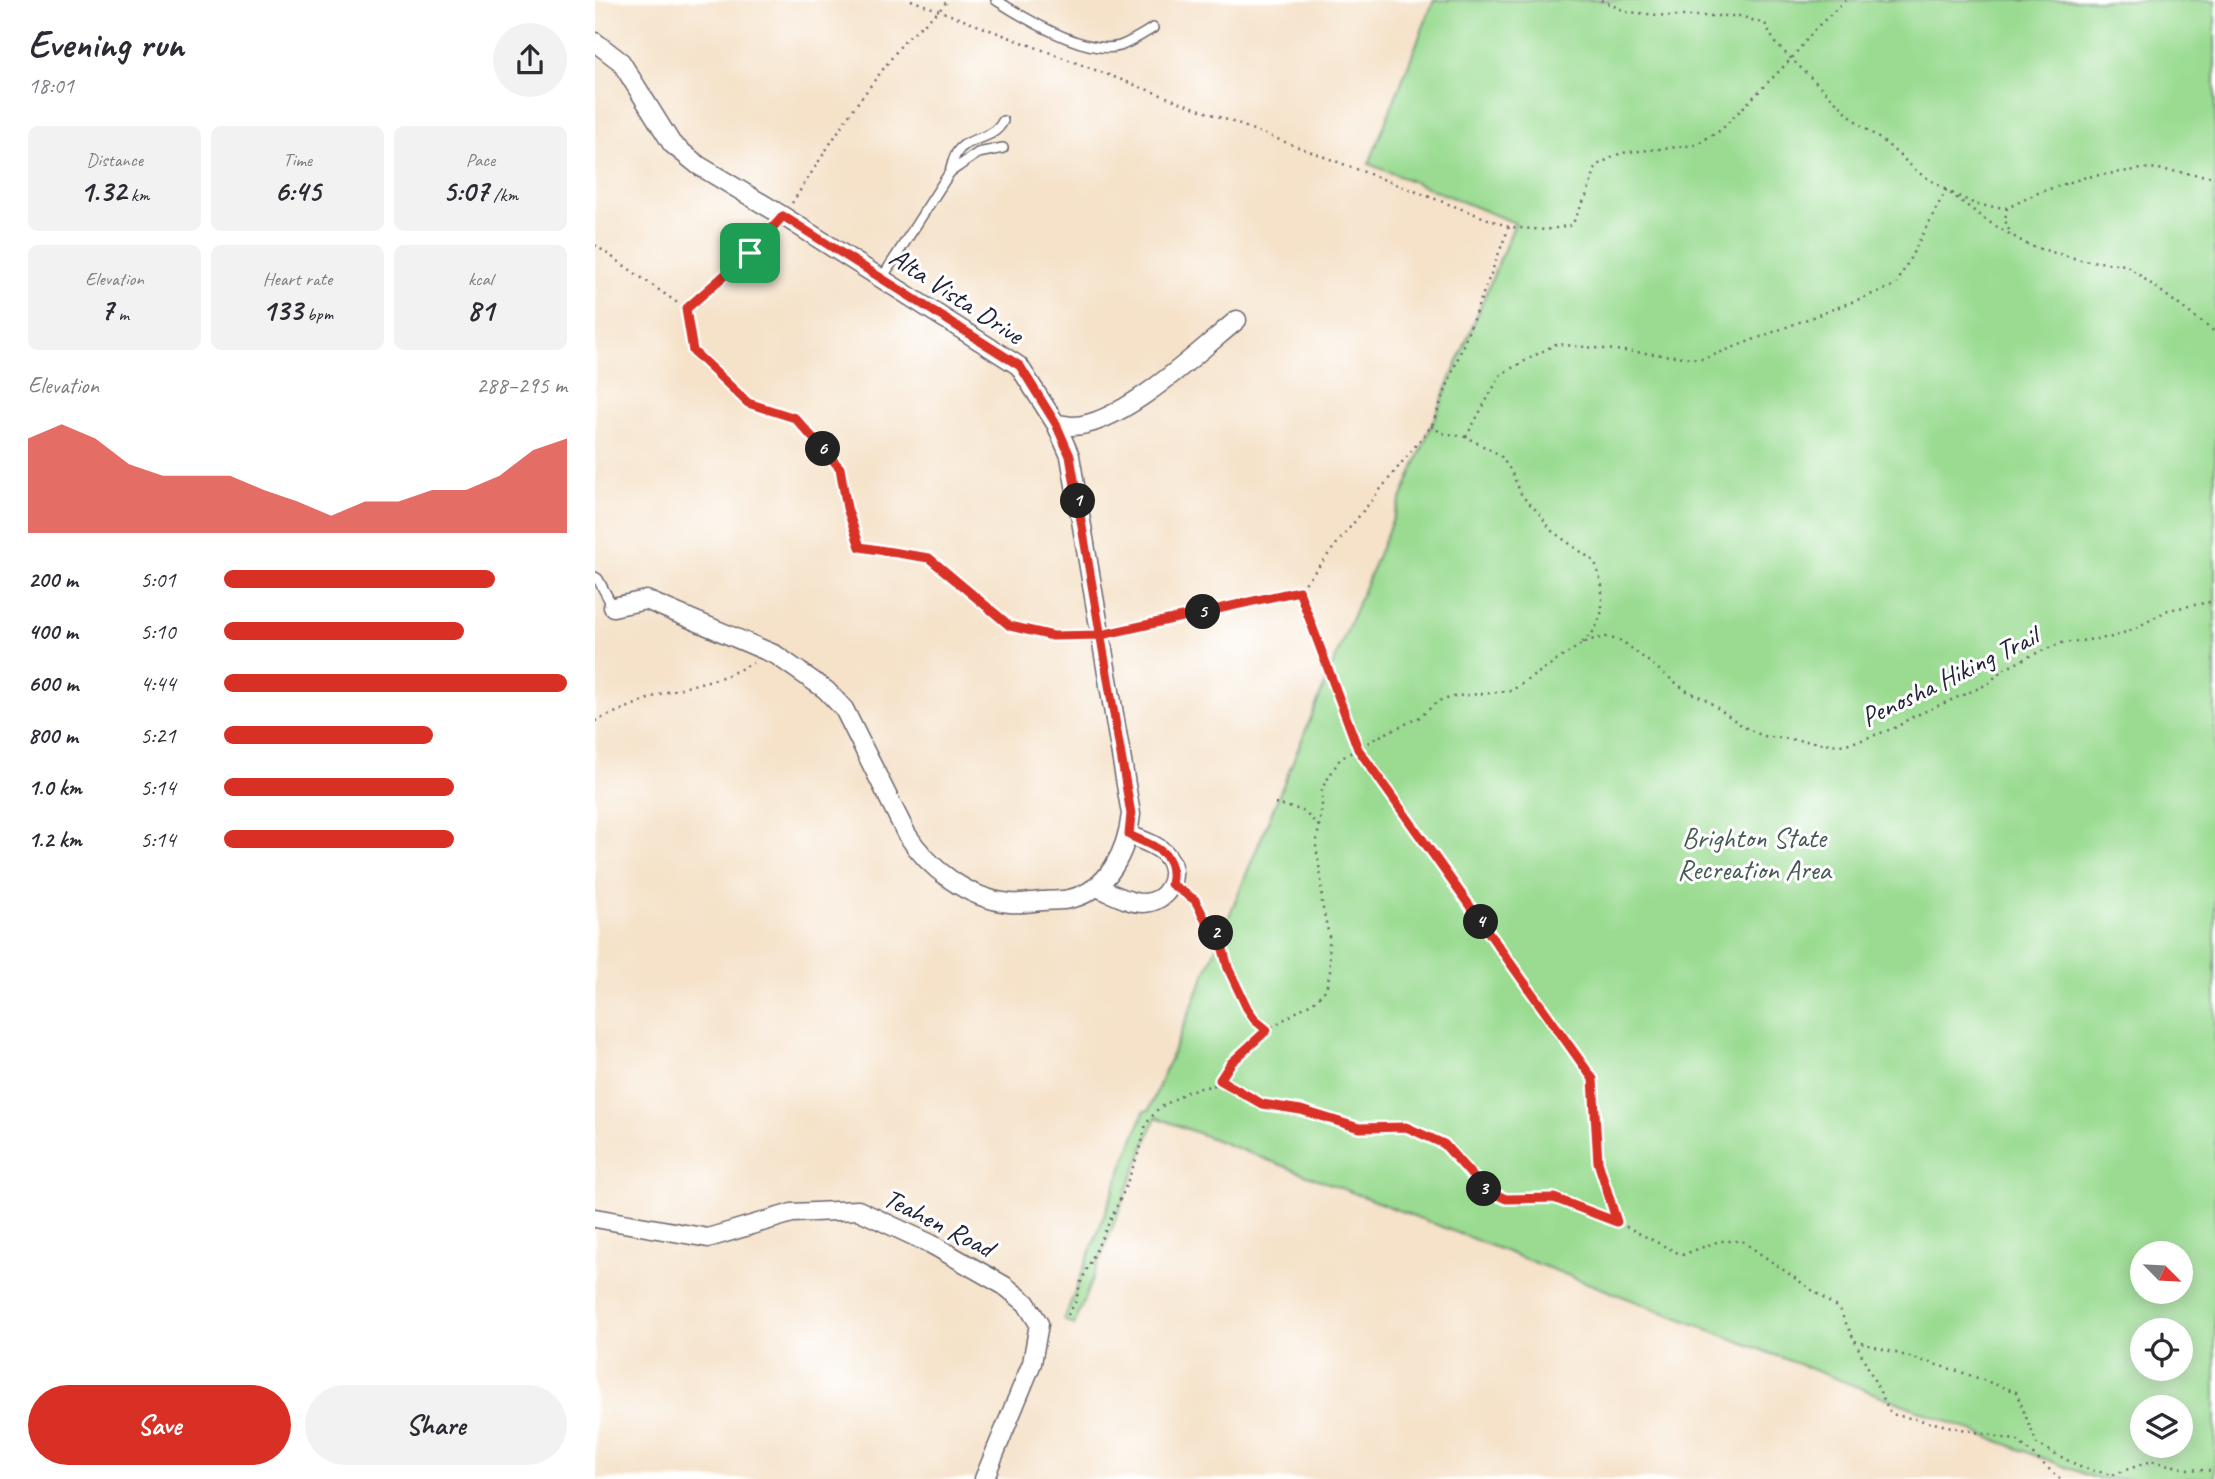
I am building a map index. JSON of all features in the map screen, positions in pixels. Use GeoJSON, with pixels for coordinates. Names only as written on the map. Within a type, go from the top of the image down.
{"type":"FeatureCollection","features":[{"type":"Feature","properties":{"kind":"street","name":"Alta Vista Drive"},"geometry":{"type":"LineString","coordinates":[[595,42],[621,62],[672,145],[698,165],[1020,366],[1056,424],[1070,456],[1131,814],[1129,835],[1119,859],[1096,887],[1070,899],[1010,903],[985,897],[956,883],[915,848],[844,709],[826,690],[773,653],[646,600],[613,607]]}},
{"type":"Feature","properties":{"kind":"street"},"geometry":{"type":"LineString","coordinates":[[1056,424],[1073,426],[1091,422],[1129,405],[1149,392],[1237,320]]}},
{"type":"Feature","properties":{"kind":"street"},"geometry":{"type":"LineString","coordinates":[[1096,887],[1139,903],[1157,901],[1166,895],[1173,873],[1167,856],[1161,850],[1129,835]]}},
{"type":"Feature","properties":{"kind":"street","name":"Teahen Road"},"geometry":{"type":"LineString","coordinates":[[595,1218],[708,1238],[792,1213],[858,1210],[931,1244],[1005,1286],[1026,1303],[1039,1324],[1033,1363],[984,1479]]}},
{"type":"Feature","properties":{"kind":"lane"},"geometry":{"type":"LineString","coordinates":[[996,0],[1044,28],[1076,41],[1105,48],[1121,46],[1153,28]]}},
{"type":"Feature","properties":{"kind":"lane"},"geometry":{"type":"LineString","coordinates":[[882,278],[950,172],[956,154],[966,143],[988,137],[1003,121]]}},
{"type":"Feature","properties":{"kind":"lane"},"geometry":{"type":"LineString","coordinates":[[950,172],[978,153],[1003,148]]}},
{"type":"Feature","properties":{"kind":"lane"},"geometry":{"type":"LineString","coordinates":[[595,577],[613,607]]}},
{"type":"Feature","properties":{"kind":"path"},"geometry":{"type":"LineString","coordinates":[[911,0],[1509,227],[1546,230],[1572,225],[1597,165],[1621,153],[1695,145],[1721,130],[1792,58],[1817,27],[1846,0]]}},
{"type":"Feature","properties":{"kind":"path"},"geometry":{"type":"LineString","coordinates":[[686,309],[750,253],[783,216],[850,113],[905,40],[948,0]]}},
{"type":"Feature","properties":{"kind":"path"},"geometry":{"type":"LineString","coordinates":[[1601,0],[1627,12],[1668,16],[1741,16],[1766,24],[1775,43],[1858,123],[1919,173],[1989,222],[2030,246],[2081,260],[2126,265],[2215,332]]}},
{"type":"Feature","properties":{"kind":"path"},"geometry":{"type":"LineString","coordinates":[[1946,190],[1977,205],[2007,208],[2040,191],[2086,177],[2150,168],[2215,177]]}},
{"type":"Feature","properties":{"kind":"path"},"geometry":{"type":"LineString","coordinates":[[1466,437],[1501,374],[1556,344],[1703,359],[1896,285],[1946,190]]}},
{"type":"Feature","properties":{"kind":"path"},"geometry":{"type":"LineString","coordinates":[[2007,208],[2005,220],[2011,235]]}},
{"type":"Feature","properties":{"kind":"path"},"geometry":{"type":"LineString","coordinates":[[595,246],[686,309],[693,351],[748,403],[795,418],[840,468],[847,508],[860,547],[929,558],[1010,626],[1053,636],[1101,635],[1299,591],[1432,425],[1509,227]]}},
{"type":"Feature","properties":{"kind":"path"},"geometry":{"type":"LineString","coordinates":[[1431,426],[1442,433],[1466,437],[1500,455],[1511,471],[1522,496],[1552,531],[1595,562],[1602,586],[1602,611],[1595,630],[1580,645]]}},
{"type":"Feature","properties":{"kind":"path"},"geometry":{"type":"LineString","coordinates":[[1299,591],[1358,749],[1593,1079],[1598,1162],[1617,1222]]}},
{"type":"Feature","properties":{"kind":"path","name":"Penosha Hiking Trail"},"geometry":{"type":"LineString","coordinates":[[1220,1080],[1231,1063],[1267,1030],[1315,1000],[1326,989],[1330,972],[1329,936],[1322,904],[1316,847],[1322,788],[1340,759],[1419,717],[1438,701],[1458,696],[1511,691],[1580,645],[1606,637],[1622,641],[1685,690],[1705,699],[1744,727],[1763,736],[1840,745],[1897,727],[1910,718],[1988,684],[2001,671],[2062,643],[2113,637],[2168,610],[2215,601]]}},
{"type":"Feature","properties":{"kind":"path"},"geometry":{"type":"LineString","coordinates":[[595,721],[660,694],[726,676],[773,653]]}},
{"type":"Feature","properties":{"kind":"path"},"geometry":{"type":"LineString","coordinates":[[1275,804],[1302,810],[1320,827]]}},
{"type":"Feature","properties":{"kind":"path"},"geometry":{"type":"LineString","coordinates":[[1171,884],[1195,900],[1220,938],[1228,968],[1247,1008],[1267,1030]]}},
{"type":"Feature","properties":{"kind":"path"},"geometry":{"type":"LineString","coordinates":[[1067,1315],[1076,1301],[1080,1284],[1124,1191],[1141,1146],[1146,1124],[1158,1109],[1176,1097],[1188,1091],[1215,1086],[1220,1080],[1262,1104],[1301,1110],[1359,1128],[1406,1127],[1444,1144],[1484,1189],[1506,1199],[1554,1198],[1617,1222],[1682,1255],[1719,1241],[1742,1241],[1839,1309],[1891,1414],[2018,1441],[2060,1479]]}},
{"type":"Feature","properties":{"kind":"path"},"geometry":{"type":"LineString","coordinates":[[1141,1121],[1146,1124]]}},
{"type":"Feature","properties":{"kind":"path"},"geometry":{"type":"LineString","coordinates":[[1855,1340],[1961,1372],[2016,1392],[2037,1444],[2080,1467],[2112,1475],[2151,1461],[2188,1469],[2215,1471]]}},
{"type":"Feature","properties":{"kind":"green space","name":"Brighton State Recreation Area"},"geometry":{"type":"Polygon","coordinates":[[[1434,0],[2215,0],[2215,1479],[2097,1479],[1156,1117],[1074,1325],[1064,1320],[1144,1111],[1149,1110],[1515,223],[1369,164],[1434,0]]]}},
{"type":"Feature","properties":{"kind":"route"},"geometry":{"type":"LineString","coordinates":[[750,253],[686,309],[693,351],[748,403],[795,418],[840,468],[847,508],[860,547],[929,558],[1010,626],[1053,636],[1101,635],[1299,591],[1358,749],[1593,1079],[1598,1162],[1617,1222],[1554,1198],[1506,1199],[1484,1189],[1444,1144],[1406,1127],[1359,1128],[1301,1110],[1262,1104],[1220,1080],[1231,1063],[1267,1030],[1256,1021],[1235,985],[1220,938],[1195,900],[1171,884],[1173,873],[1167,856],[1161,850],[1129,835],[1131,814],[1101,635],[1070,456],[1056,424],[1020,366],[783,216],[750,253]]}}]}
